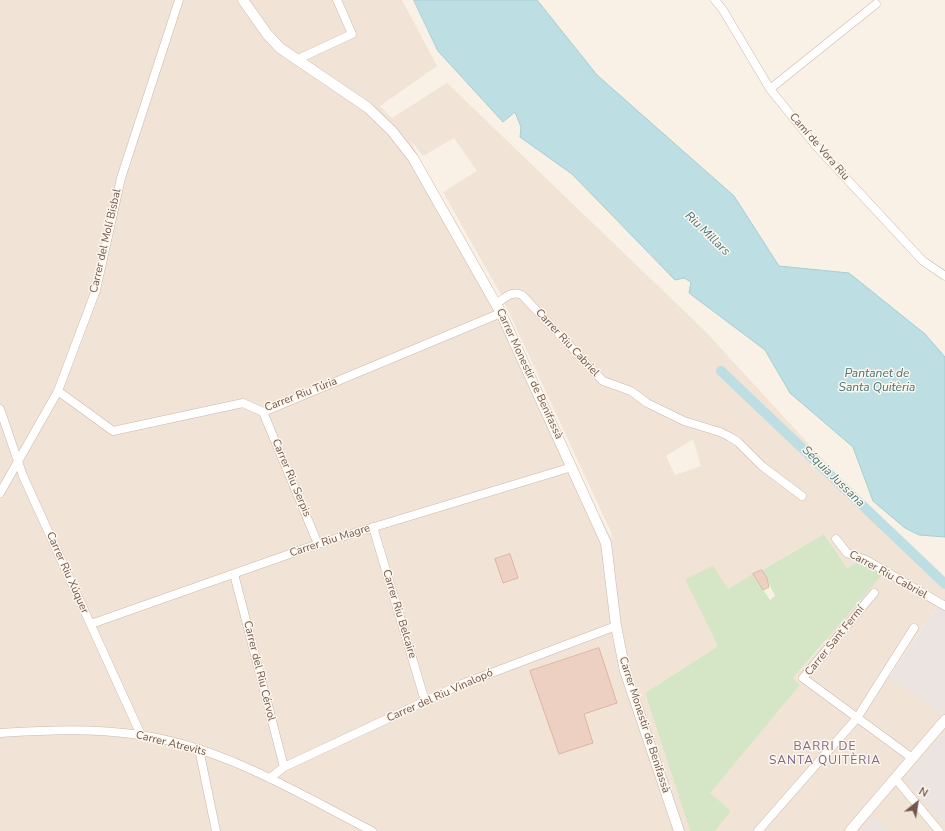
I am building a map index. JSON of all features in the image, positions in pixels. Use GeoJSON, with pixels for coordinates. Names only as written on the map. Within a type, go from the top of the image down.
{"type":"FeatureCollection","features":[{"type":"Feature","properties":{"kind":"street","name":"Carrer del Molí Bisbal"},"geometry":{"type":"LineString","coordinates":[[0,493],[58,391],[96,290],[121,178],[179,0]]}},
{"type":"Feature","properties":{"kind":"street","name":"Carrer Monestir de Benifassà"},"geometry":{"type":"LineString","coordinates":[[243,0],[266,34],[280,48],[367,107],[392,131],[413,158],[499,308],[606,543],[616,626],[625,671],[677,830]]}},
{"type":"Feature","properties":{"kind":"street"},"geometry":{"type":"LineString","coordinates":[[296,60],[352,34],[337,0]]}},
{"type":"Feature","properties":{"kind":"street","name":"Camí de Vora Riu"},"geometry":{"type":"LineString","coordinates":[[715,0],[724,10],[770,89],[831,162],[923,261],[945,276]]}},
{"type":"Feature","properties":{"kind":"street"},"geometry":{"type":"LineString","coordinates":[[770,89],[876,4]]}},
{"type":"Feature","properties":{"kind":"street","name":"Carrer Riu Cabriel"},"geometry":{"type":"LineString","coordinates":[[499,308],[512,293],[517,292],[522,295],[603,381],[631,391],[647,403],[684,422],[720,432],[730,437],[738,442],[762,466],[802,496]]}},
{"type":"Feature","properties":{"kind":"street","name":"Carrer Riu Túria"},"geometry":{"type":"LineString","coordinates":[[58,391],[113,431],[243,403],[263,412],[499,308]]}},
{"type":"Feature","properties":{"kind":"street","name":"Carrer Riu Xúquer"},"geometry":{"type":"LineString","coordinates":[[0,409],[19,459],[23,476],[141,735]]}},
{"type":"Feature","properties":{"kind":"street","name":"Carrer Riu Serpis"},"geometry":{"type":"LineString","coordinates":[[263,412],[318,544]]}},
{"type":"Feature","properties":{"kind":"street","name":"Carrer Riu Magre"},"geometry":{"type":"LineString","coordinates":[[91,624],[318,544],[572,467]]}},
{"type":"Feature","properties":{"kind":"street","name":"Carrer Riu Belcaire"},"geometry":{"type":"LineString","coordinates":[[373,527],[425,702]]}},
{"type":"Feature","properties":{"kind":"street","name":"Carrer Riu Cabriel"},"geometry":{"type":"LineString","coordinates":[[836,539],[847,553],[866,560],[945,606]]}},
{"type":"Feature","properties":{"kind":"street","name":"Carrer del Riu Cérvol"},"geometry":{"type":"LineString","coordinates":[[234,574],[284,767]]}},
{"type":"Feature","properties":{"kind":"street","name":"Carrer Sant Fermí"},"geometry":{"type":"LineString","coordinates":[[874,593],[803,678],[912,758]]}},
{"type":"Feature","properties":{"kind":"street","name":"Carrer del Riu Vinalopó"},"geometry":{"type":"LineString","coordinates":[[270,778],[284,767],[462,684],[616,626]]}},
{"type":"Feature","properties":{"kind":"street"},"geometry":{"type":"LineString","coordinates":[[758,831],[857,718],[914,628]]}},
{"type":"Feature","properties":{"kind":"street"},"geometry":{"type":"LineString","coordinates":[[850,831],[945,720]]}},
{"type":"Feature","properties":{"kind":"street","name":"Carrer Atrevits"},"geometry":{"type":"LineString","coordinates":[[0,733],[104,730],[141,735],[199,749],[270,778],[372,831]]}},
{"type":"Feature","properties":{"kind":"street"},"geometry":{"type":"LineString","coordinates":[[199,749],[216,831]]}},
{"type":"Feature","properties":{"kind":"street"},"geometry":{"type":"LineString","coordinates":[[895,778],[940,831]]}},
{"type":"Feature","properties":{"kind":"shaded area"},"geometry":{"type":"Polygon","coordinates":[[[0,0],[402,0],[437,66],[380,106],[392,118],[447,83],[705,331],[904,548],[945,589],[945,595],[889,676],[945,716],[945,731],[905,780],[945,824],[945,831],[888,831],[874,816],[861,831],[715,831],[731,811],[709,793],[800,685],[793,678],[827,640],[847,568],[824,534],[728,589],[718,646],[645,693],[690,831],[0,831],[0,0]],[[454,138],[423,156],[410,140],[612,540],[611,532],[500,293],[443,192],[477,171],[454,138]],[[693,439],[666,456],[675,475],[701,466],[693,439]]]}},
{"type":"Feature","properties":{"kind":"shaded area"},"geometry":{"type":"Polygon","coordinates":[[[945,595],[945,716],[889,677],[945,595]]]}},
{"type":"Feature","properties":{"kind":"shaded area"},"geometry":{"type":"Polygon","coordinates":[[[945,731],[945,824],[905,780],[945,731]]]}},
{"type":"Feature","properties":{"kind":"shaded area"},"geometry":{"type":"Polygon","coordinates":[[[874,816],[888,831],[861,831],[874,816]]]}},
{"type":"Feature","properties":{"kind":"green space"},"geometry":{"type":"Polygon","coordinates":[[[824,534],[847,568],[858,562],[882,575],[793,678],[800,685],[710,793],[731,811],[715,831],[690,831],[645,693],[718,646],[685,579],[713,566],[728,589],[753,574],[770,600],[775,596],[762,570],[824,534]]]}},
{"type":"Feature","properties":{"kind":"water","name":"Pantanet de Santa Quitèria"},"geometry":{"type":"Polygon","coordinates":[[[414,0],[537,0],[597,75],[734,196],[779,266],[849,273],[925,334],[945,357],[945,537],[919,535],[905,528],[873,501],[853,447],[790,393],[765,350],[689,293],[691,282],[684,278],[675,280],[572,174],[520,137],[521,127],[515,112],[503,122],[438,51],[414,0]]]}},
{"type":"Feature","properties":{"kind":"building"},"geometry":{"type":"Polygon","coordinates":[[[510,554],[518,578],[503,583],[495,559],[510,554]]]}},
{"type":"Feature","properties":{"kind":"building"},"geometry":{"type":"Polygon","coordinates":[[[762,570],[767,578],[769,587],[763,590],[753,574],[762,570]]]}},
{"type":"Feature","properties":{"kind":"building"},"geometry":{"type":"Polygon","coordinates":[[[599,648],[617,703],[584,714],[593,743],[559,754],[530,671],[599,648]]]}},
{"type":"Feature","properties":{"kind":"waterway","name":"Séquia Jussana"},"geometry":{"type":"LineString","coordinates":[[721,371],[945,584]]}},
{"type":"Feature","properties":{"kind":"district","name":"BARRI DE SANTA QUITÈRIA"},"geometry":{"type":"Point","coordinates":[825,754]}},
{"type":"Feature","properties":{"kind":"water label","name":"Riu Millars"},"geometry":{"type":"Point","coordinates":[707,234]}}]}
